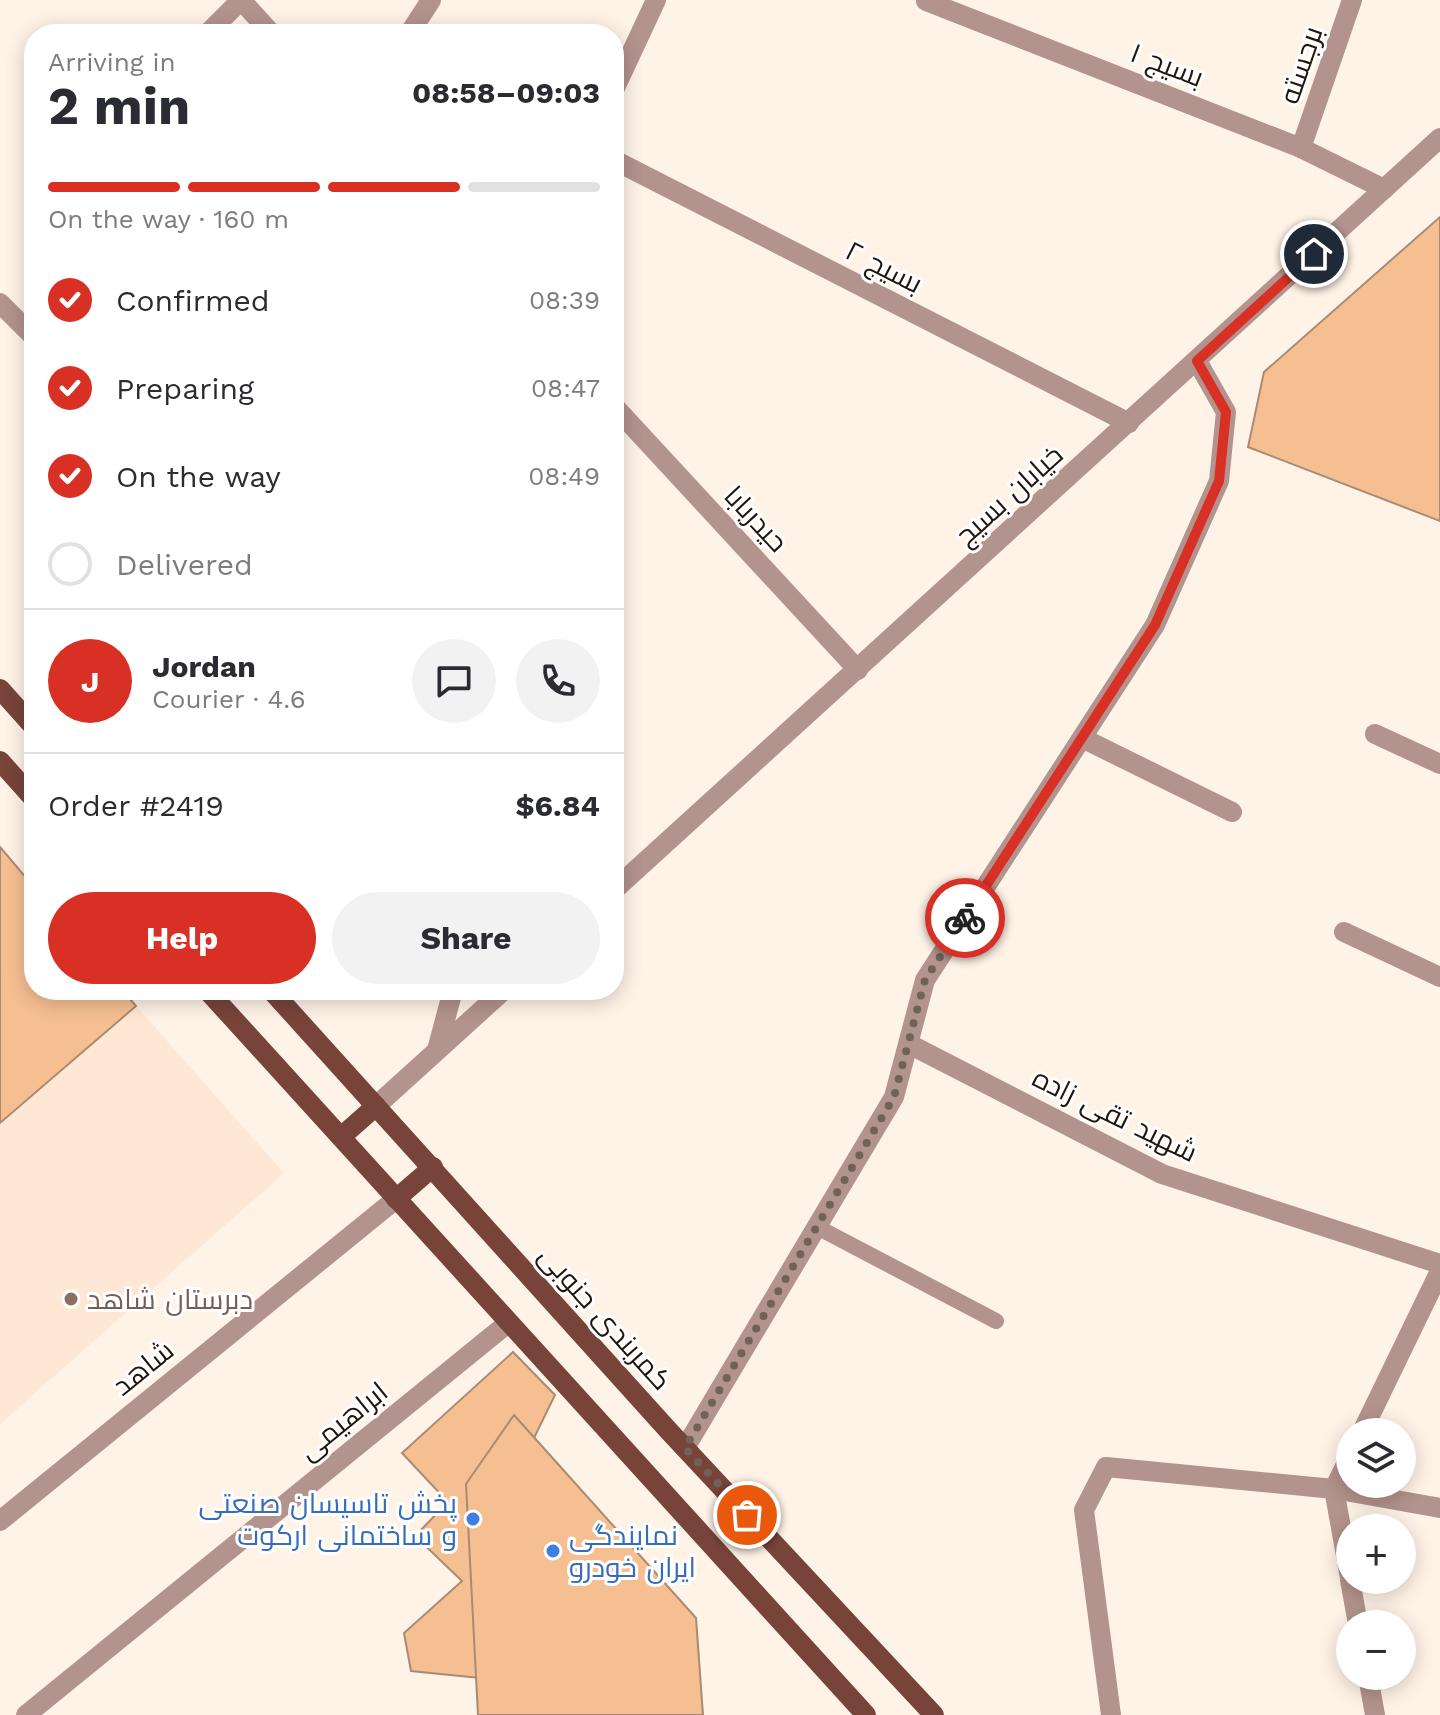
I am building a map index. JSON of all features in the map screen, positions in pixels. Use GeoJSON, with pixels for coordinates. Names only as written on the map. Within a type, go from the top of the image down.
{"type":"FeatureCollection","features":[{"type":"Feature","properties":{"kind":"main road"},"geometry":{"type":"LineString","coordinates":[[0,689],[24,716]]}},
{"type":"Feature","properties":{"kind":"main road"},"geometry":{"type":"LineString","coordinates":[[0,761],[24,788]]}},
{"type":"Feature","properties":{"kind":"main road"},"geometry":{"type":"LineString","coordinates":[[216,1000],[866,1715]]}},
{"type":"Feature","properties":{"kind":"main road","name":"کمربندی جنوبی"},"geometry":{"type":"LineString","coordinates":[[280,1000],[685,1448],[934,1715]]}},
{"type":"Feature","properties":{"kind":"main road"},"geometry":{"type":"LineString","coordinates":[[341,1137],[376,1106]]}},
{"type":"Feature","properties":{"kind":"main road"},"geometry":{"type":"LineString","coordinates":[[396,1199],[433,1167]]}},
{"type":"Feature","properties":{"kind":"street"},"geometry":{"type":"LineString","coordinates":[[217,24],[241,0],[263,24]]}},
{"type":"Feature","properties":{"kind":"street"},"geometry":{"type":"LineString","coordinates":[[415,24],[431,0]]}},
{"type":"Feature","properties":{"kind":"street"},"geometry":{"type":"LineString","coordinates":[[624,69],[656,0]]}},
{"type":"Feature","properties":{"kind":"street","name":"برجسته"},"geometry":{"type":"LineString","coordinates":[[1301,148],[1352,0]]}},
{"type":"Feature","properties":{"kind":"street","name":"بسیج ۱"},"geometry":{"type":"LineString","coordinates":[[926,1],[1301,148],[1384,189]]}},
{"type":"Feature","properties":{"kind":"street","name":"خیابان بسیج"},"geometry":{"type":"LineString","coordinates":[[624,881],[1440,138]]}},
{"type":"Feature","properties":{"kind":"street","name":"بسیج ۲"},"geometry":{"type":"LineString","coordinates":[[624,165],[1129,423]]}},
{"type":"Feature","properties":{"kind":"street"},"geometry":{"type":"LineString","coordinates":[[0,303],[24,327]]}},
{"type":"Feature","properties":{"kind":"street"},"geometry":{"type":"LineString","coordinates":[[685,1448],[894,1097],[925,980],[1155,625],[1219,481],[1226,412],[1197,361]]}},
{"type":"Feature","properties":{"kind":"street","name":"حیدربابا"},"geometry":{"type":"LineString","coordinates":[[624,417],[858,670]]}},
{"type":"Feature","properties":{"kind":"street"},"geometry":{"type":"LineString","coordinates":[[1375,734],[1440,764]]}},
{"type":"Feature","properties":{"kind":"street"},"geometry":{"type":"LineString","coordinates":[[1082,738],[1232,812]]}},
{"type":"Feature","properties":{"kind":"street"},"geometry":{"type":"LineString","coordinates":[[1344,932],[1440,977]]}},
{"type":"Feature","properties":{"kind":"street"},"geometry":{"type":"LineString","coordinates":[[437,1050],[450,1000]]}},
{"type":"Feature","properties":{"kind":"street"},"geometry":{"type":"LineString","coordinates":[[376,1106],[493,1000]]}},
{"type":"Feature","properties":{"kind":"street","name":"شهید تقی زاده"},"geometry":{"type":"LineString","coordinates":[[909,1044],[1162,1174],[1440,1264]]}},
{"type":"Feature","properties":{"kind":"street","name":"شاهد"},"geometry":{"type":"LineString","coordinates":[[0,1521],[396,1199]]}},
{"type":"Feature","properties":{"kind":"street"},"geometry":{"type":"LineString","coordinates":[[1369,1418],[1440,1271]]}},
{"type":"Feature","properties":{"kind":"street","name":"ابراهیمی"},"geometry":{"type":"LineString","coordinates":[[26,1715],[508,1323]]}},
{"type":"Feature","properties":{"kind":"street"},"geometry":{"type":"LineString","coordinates":[[1111,1715],[1084,1510],[1106,1467],[1334,1489],[1440,1508]]}},
{"type":"Feature","properties":{"kind":"street"},"geometry":{"type":"LineString","coordinates":[[1336,1485],[1338,1514]]}},
{"type":"Feature","properties":{"kind":"street"},"geometry":{"type":"LineString","coordinates":[[1371,1690],[1375,1715]]}},
{"type":"Feature","properties":{"kind":"lane"},"geometry":{"type":"LineString","coordinates":[[817,1227],[996,1321]]}},
{"type":"Feature","properties":{"kind":"shaded area","name":"دبرستان شاهد"},"geometry":{"type":"Polygon","coordinates":[[[136,1006],[284,1173],[0,1424],[0,1123],[136,1006]]]}},
{"type":"Feature","properties":{"kind":"building"},"geometry":{"type":"Polygon","coordinates":[[[1440,217],[1440,521],[1248,447],[1264,372],[1440,217]]]}},
{"type":"Feature","properties":{"kind":"building"},"geometry":{"type":"Polygon","coordinates":[[[0,847],[24,875],[24,1000],[131,1000],[136,1006],[0,1123],[0,847]]]}},
{"type":"Feature","properties":{"kind":"building","name":"پخش تاسیسان صنعتی و ساختمانی ارکوت"},"geometry":{"type":"Polygon","coordinates":[[[513,1352],[555,1395],[514,1479],[520,1682],[411,1671],[404,1633],[462,1581],[415,1536],[448,1502],[402,1453],[513,1352]]]}},
{"type":"Feature","properties":{"kind":"building","name":"نمایندگی ایران خودرو"},"geometry":{"type":"Polygon","coordinates":[[[514,1415],[696,1618],[703,1715],[478,1715],[466,1484],[514,1415]]]}},
{"type":"Feature","properties":{"kind":"way so far"},"geometry":{"type":"LineString","coordinates":[[747,1515],[685,1448],[894,1097],[925,980],[965,918]]}},
{"type":"Feature","properties":{"kind":"place","name":"دبرستان شاهد"},"geometry":{"type":"Point","coordinates":[71,1299]}},
{"type":"Feature","properties":{"kind":"place","name":"پخش تاسیسان صنعتی و ساختمانی ارکوت"},"geometry":{"type":"Point","coordinates":[473,1519]}},
{"type":"Feature","properties":{"kind":"place","name":"نمایندگی ایران خودرو"},"geometry":{"type":"Point","coordinates":[553,1551]}},
{"type":"Feature","properties":{"kind":"route"},"geometry":{"type":"LineString","coordinates":[[965,918],[1155,625],[1219,481],[1226,412],[1197,361],[1314,254]]}}]}
